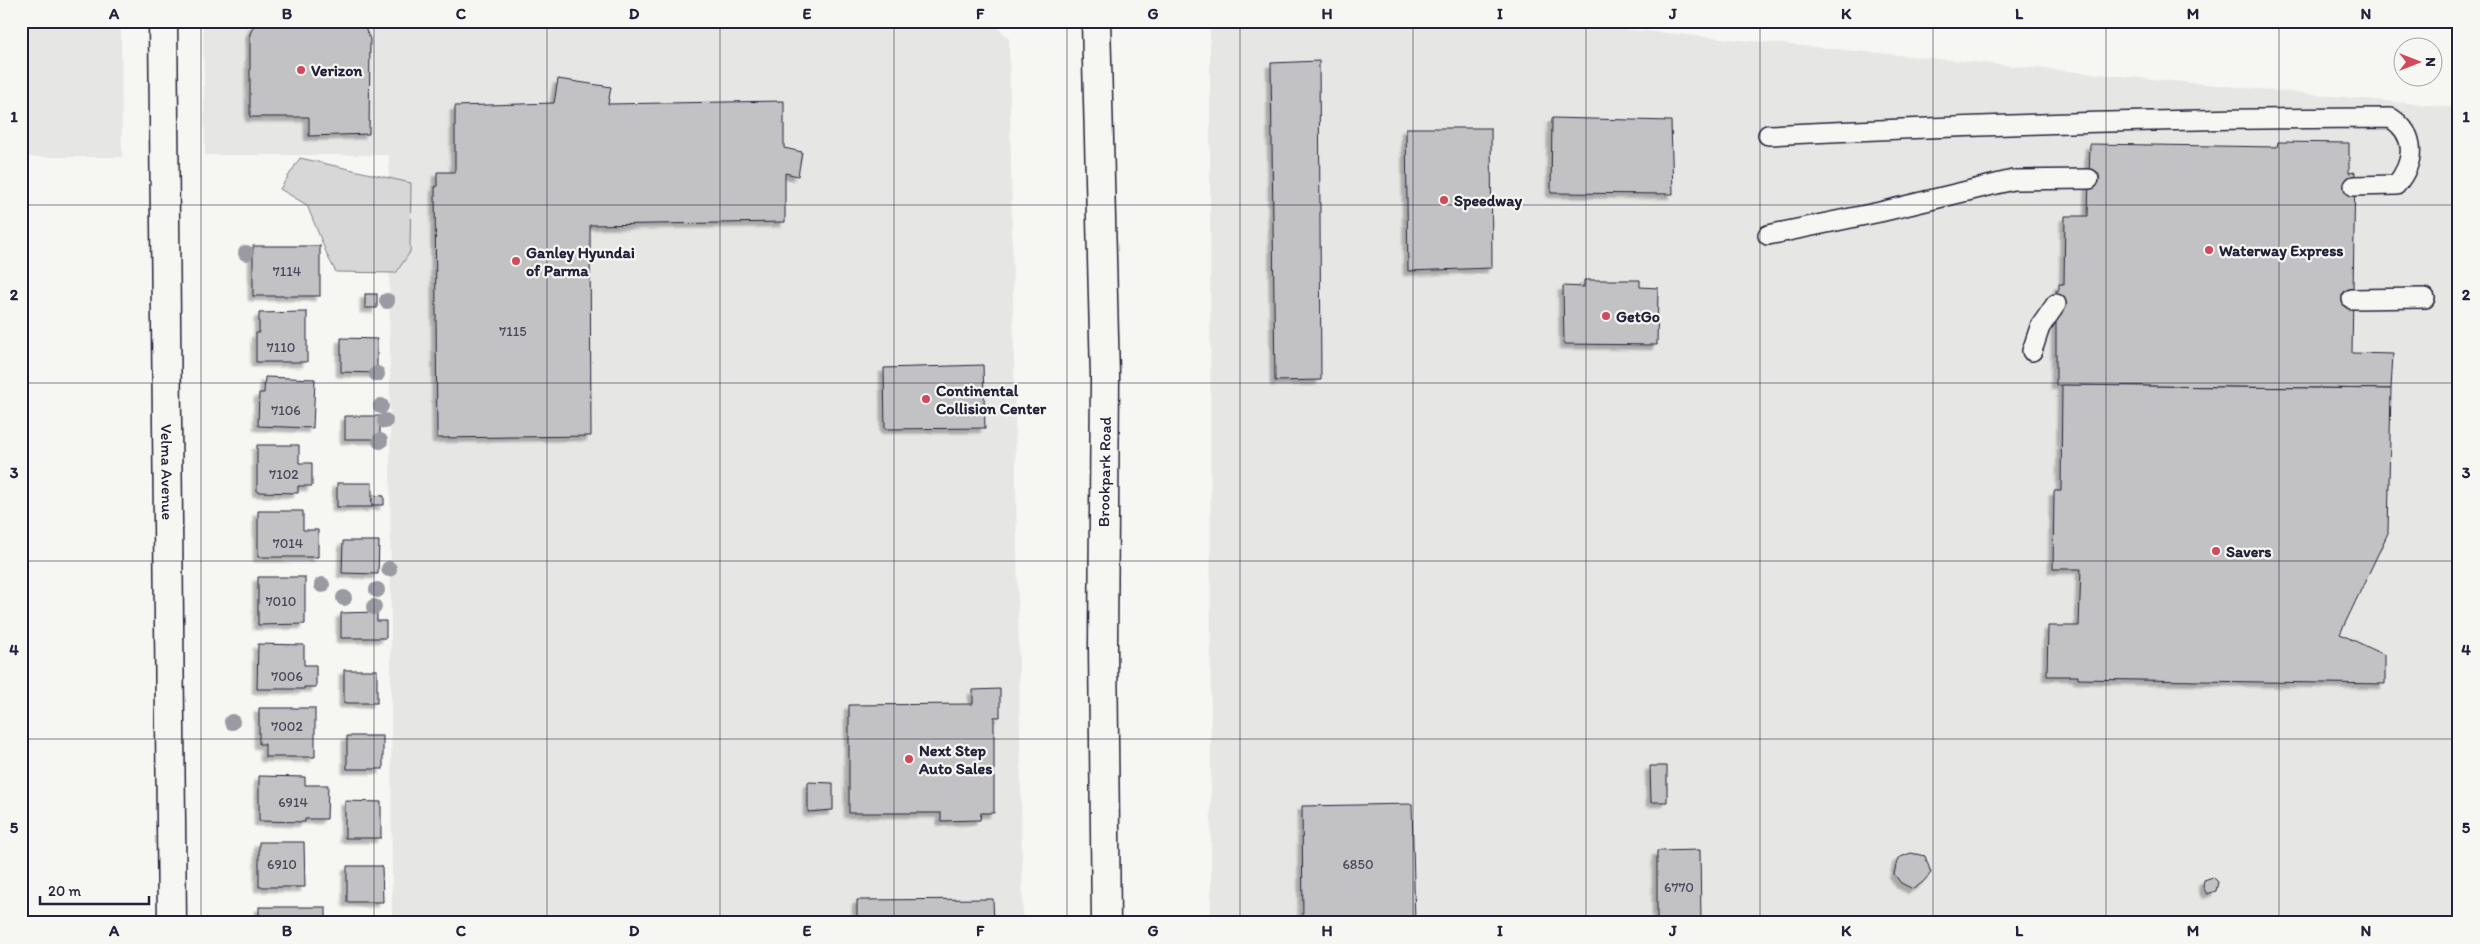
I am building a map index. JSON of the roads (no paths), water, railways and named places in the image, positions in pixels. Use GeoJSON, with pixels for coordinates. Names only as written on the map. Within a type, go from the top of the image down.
{"type":"FeatureCollection","features":[{"type":"Feature","properties":{"kind":"street","name":"Velma Avenue"},"geometry":{"type":"LineString","coordinates":[[164,21],[172,923]]}},
{"type":"Feature","properties":{"kind":"street","name":"Brookpark Road"},"geometry":{"type":"LineString","coordinates":[[1096,21],[1105,376],[1103,657],[1106,923]]}},
{"type":"Feature","properties":{"kind":"lane"},"geometry":{"type":"LineString","coordinates":[[1768,135],[1971,125],[2192,118],[2391,118],[2403,126],[2410,140],[2406,172],[2396,185],[2354,186]]}},
{"type":"Feature","properties":{"kind":"lane"},"geometry":{"type":"LineString","coordinates":[[1768,235],[1880,212],[2013,180],[2089,179]]}},
{"type":"Feature","properties":{"kind":"lane"},"geometry":{"type":"LineString","coordinates":[[2352,299],[2425,298]]}},
{"type":"Feature","properties":{"kind":"lane"},"geometry":{"type":"LineString","coordinates":[[2032,351],[2040,327],[2056,304]]}},
{"type":"Feature","properties":{"kind":"place","name":"Verizon"},"geometry":{"type":"Point","coordinates":[301,70]}},
{"type":"Feature","properties":{"kind":"place","name":"Speedway"},"geometry":{"type":"Point","coordinates":[1444,200]}},
{"type":"Feature","properties":{"kind":"place","name":"Waterway Express"},"geometry":{"type":"Point","coordinates":[2209,250]}},
{"type":"Feature","properties":{"kind":"place","name":"Ganley Hyundai of Parma"},"geometry":{"type":"Point","coordinates":[516,261]}},
{"type":"Feature","properties":{"kind":"place","name":"GetGo"},"geometry":{"type":"Point","coordinates":[1606,316]}},
{"type":"Feature","properties":{"kind":"place","name":"Continental Collision Center"},"geometry":{"type":"Point","coordinates":[926,399]}},
{"type":"Feature","properties":{"kind":"place","name":"Savers"},"geometry":{"type":"Point","coordinates":[2216,551]}},
{"type":"Feature","properties":{"kind":"place","name":"Next Step Auto Sales"},"geometry":{"type":"Point","coordinates":[909,759]}}]}
